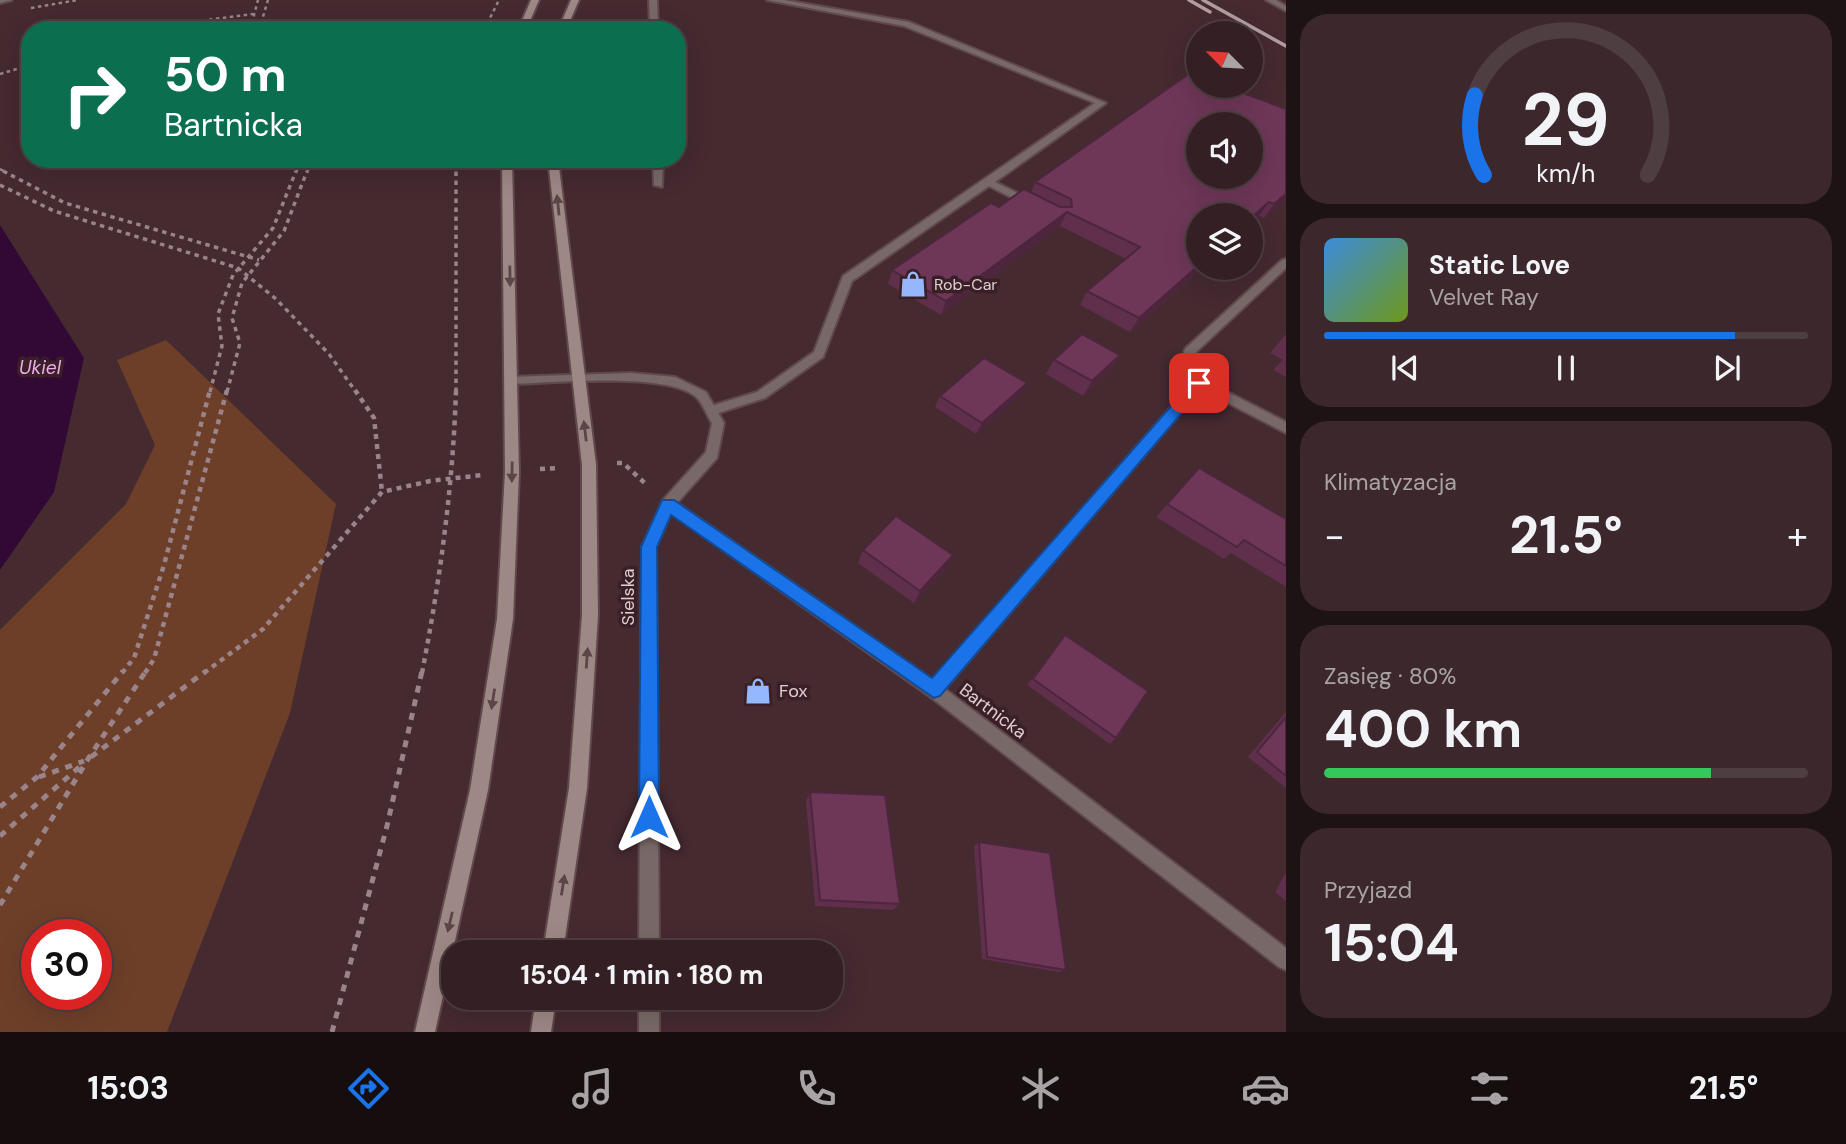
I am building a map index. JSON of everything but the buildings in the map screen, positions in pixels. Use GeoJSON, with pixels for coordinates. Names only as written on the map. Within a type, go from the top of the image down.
{"type":"FeatureCollection","features":[{"type":"Feature","properties":{"kind":"main road"},"geometry":{"type":"LineString","coordinates":[[526,21],[535,0]]}},
{"type":"Feature","properties":{"kind":"main road"},"geometry":{"type":"LineString","coordinates":[[566,21],[575,0]]}},
{"type":"Feature","properties":{"kind":"main road"},"geometry":{"type":"LineString","coordinates":[[425,1032],[480,790],[505,619],[512,472],[507,168]]}},
{"type":"Feature","properties":{"kind":"main road"},"geometry":{"type":"LineString","coordinates":[[554,168],[589,465],[590,615],[578,788],[555,940]]}},
{"type":"Feature","properties":{"kind":"main road"},"geometry":{"type":"LineString","coordinates":[[541,1032],[544,1010]]}},
{"type":"Feature","properties":{"kind":"street"},"geometry":{"type":"LineString","coordinates":[[0,1],[8,0]]}},
{"type":"Feature","properties":{"kind":"street"},"geometry":{"type":"LineString","coordinates":[[653,0],[654,21]]}},
{"type":"Feature","properties":{"kind":"street"},"geometry":{"type":"LineString","coordinates":[[512,380],[578,376],[675,381],[702,395],[712,410],[761,394],[819,354],[847,279],[1102,103],[906,24],[771,0]]}},
{"type":"Feature","properties":{"kind":"street"},"geometry":{"type":"LineString","coordinates":[[1270,0],[1286,9]]}},
{"type":"Feature","properties":{"kind":"street"},"geometry":{"type":"LineString","coordinates":[[658,168],[659,185]]}},
{"type":"Feature","properties":{"kind":"street"},"geometry":{"type":"LineString","coordinates":[[988,182],[1048,212]]}},
{"type":"Feature","properties":{"kind":"street"},"geometry":{"type":"LineString","coordinates":[[1286,262],[1190,351],[1199,383],[1286,428]]}},
{"type":"Feature","properties":{"kind":"street"},"geometry":{"type":"LineString","coordinates":[[934,690],[1199,383]]}},
{"type":"Feature","properties":{"kind":"street","name":"Sielska"},"geometry":{"type":"LineString","coordinates":[[649,940],[649,547],[668,504],[712,454],[718,424],[712,410]]}},
{"type":"Feature","properties":{"kind":"street","name":"Bartnicka"},"geometry":{"type":"LineString","coordinates":[[668,504],[934,690],[1286,960]]}},
{"type":"Feature","properties":{"kind":"street"},"geometry":{"type":"LineString","coordinates":[[649,1010],[649,1032]]}},
{"type":"Feature","properties":{"kind":"path"},"geometry":{"type":"LineString","coordinates":[[26,8],[78,0]]}},
{"type":"Feature","properties":{"kind":"path"},"geometry":{"type":"LineString","coordinates":[[252,21],[258,0]]}},
{"type":"Feature","properties":{"kind":"path"},"geometry":{"type":"LineString","coordinates":[[262,21],[268,0]]}},
{"type":"Feature","properties":{"kind":"path"},"geometry":{"type":"LineString","coordinates":[[488,21],[499,0]]}},
{"type":"Feature","properties":{"kind":"path"},"geometry":{"type":"LineString","coordinates":[[199,21],[253,14]]}},
{"type":"Feature","properties":{"kind":"path"},"geometry":{"type":"LineString","coordinates":[[0,74],[21,68]]}},
{"type":"Feature","properties":{"kind":"path"},"geometry":{"type":"LineString","coordinates":[[0,807],[37,778],[134,658],[164,565],[222,346],[218,314],[233,275],[273,228],[297,168]]}},
{"type":"Feature","properties":{"kind":"path"},"geometry":{"type":"LineString","coordinates":[[0,905],[88,759],[154,659],[220,405],[240,343],[232,318],[242,283],[284,231],[308,168]]}},
{"type":"Feature","properties":{"kind":"path"},"geometry":{"type":"LineString","coordinates":[[332,1032],[368,901],[428,650],[451,477],[456,326],[456,168]]}},
{"type":"Feature","properties":{"kind":"path"},"geometry":{"type":"LineString","coordinates":[[0,169],[65,203],[259,260]]}},
{"type":"Feature","properties":{"kind":"path"},"geometry":{"type":"LineString","coordinates":[[0,185],[54,211],[238,268],[248,274],[329,354],[374,418],[382,492]]}},
{"type":"Feature","properties":{"kind":"path"},"geometry":{"type":"LineString","coordinates":[[0,836],[88,759],[263,629],[382,492],[451,477]]}},
{"type":"Feature","properties":{"kind":"path"},"geometry":{"type":"LineString","coordinates":[[37,778],[88,759]]}},
{"type":"Feature","properties":{"kind":"shaded area"},"geometry":{"type":"Polygon","coordinates":[[[166,340],[336,504],[290,713],[167,1032],[0,1032],[0,630],[126,504],[155,445],[117,360],[166,340]]]}},
{"type":"Feature","properties":{"kind":"water","name":"Ukiel"},"geometry":{"type":"Polygon","coordinates":[[[0,225],[84,358],[54,492],[0,570],[0,225]]]}},
{"type":"Feature","properties":{"kind":"railway"},"geometry":{"type":"LineString","coordinates":[[1189,0],[1210,12]]}},
{"type":"Feature","properties":{"kind":"railway"},"geometry":{"type":"LineString","coordinates":[[1203,0],[1286,46]]}},
{"type":"Feature","properties":{"kind":"place","name":"Rob-Car"},"geometry":{"type":"Point","coordinates":[913,284]}},
{"type":"Feature","properties":{"kind":"place","name":"Fox"},"geometry":{"type":"Point","coordinates":[758,691]}},
{"type":"Feature","properties":{"kind":"route"},"geometry":{"type":"LineString","coordinates":[[649,817],[649,547],[668,504],[934,690],[1199,383]]}}]}
